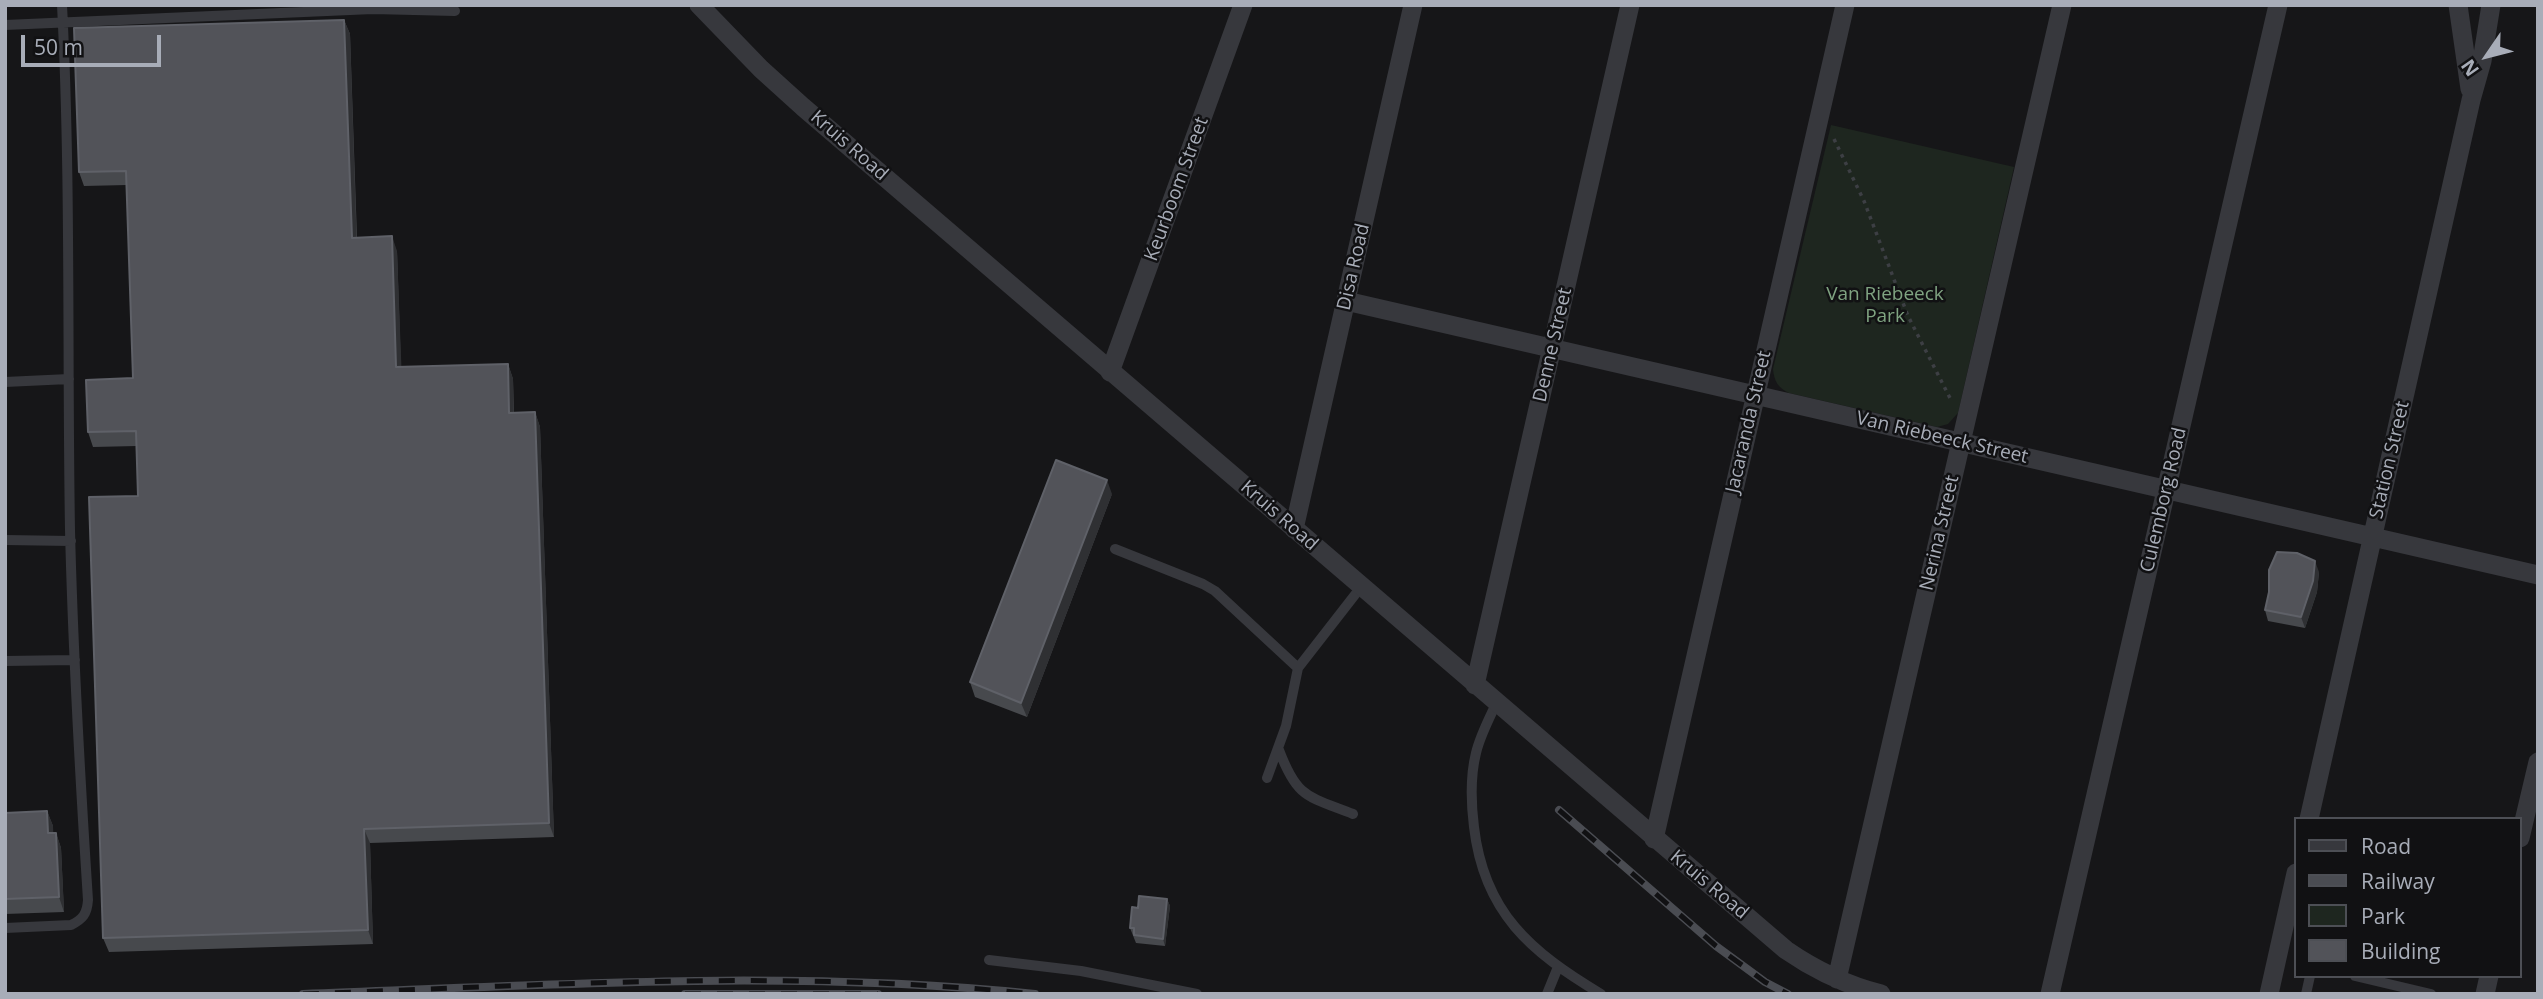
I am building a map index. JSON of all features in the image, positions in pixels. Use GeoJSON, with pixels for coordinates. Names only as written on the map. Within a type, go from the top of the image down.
{"type":"FeatureCollection","features":[{"type":"Feature","properties":{"kind":"street","name":"Kruis Road"},"geometry":{"type":"LineString","coordinates":[[699,5],[761,69],[803,107],[1786,950],[1808,965],[1837,979],[1881,994]]}},
{"type":"Feature","properties":{"kind":"street","name":"Keurboom Street"},"geometry":{"type":"LineString","coordinates":[[1110,372],[1243,5]]}},
{"type":"Feature","properties":{"kind":"street","name":"Disa Road"},"geometry":{"type":"LineString","coordinates":[[1294,529],[1413,5]]}},
{"type":"Feature","properties":{"kind":"street","name":"Denne Street"},"geometry":{"type":"LineString","coordinates":[[1475,685],[1630,5]]}},
{"type":"Feature","properties":{"kind":"street","name":"Jacaranda Street"},"geometry":{"type":"LineString","coordinates":[[1654,839],[1845,5]]}},
{"type":"Feature","properties":{"kind":"street","name":"Nerina Street"},"geometry":{"type":"LineString","coordinates":[[1837,979],[2062,5]]}},
{"type":"Feature","properties":{"kind":"street","name":"Culemborg Road"},"geometry":{"type":"LineString","coordinates":[[2050,994],[2278,5]]}},
{"type":"Feature","properties":{"kind":"street","name":"Station Street"},"geometry":{"type":"LineString","coordinates":[[2459,5],[2471,100]]}},
{"type":"Feature","properties":{"kind":"street","name":"Station Street"},"geometry":{"type":"LineString","coordinates":[[2309,817],[2482,61],[2491,5]]}},
{"type":"Feature","properties":{"kind":"street","name":"Van Riebeeck Street"},"geometry":{"type":"LineString","coordinates":[[1346,301],[1755,395],[1962,433],[2167,489],[2538,575]]}},
{"type":"Feature","properties":{"kind":"street"},"geometry":{"type":"LineString","coordinates":[[2522,830],[2538,762]]}},
{"type":"Feature","properties":{"kind":"street"},"geometry":{"type":"LineString","coordinates":[[2269,994],[2294,882]]}},
{"type":"Feature","properties":{"kind":"lane"},"geometry":{"type":"LineString","coordinates":[[5,928],[71,925],[87,912],[88,900],[71,541],[62,5]]}},
{"type":"Feature","properties":{"kind":"lane"},"geometry":{"type":"LineString","coordinates":[[5,25],[373,7],[455,11]]}},
{"type":"Feature","properties":{"kind":"lane"},"geometry":{"type":"LineString","coordinates":[[5,382],[69,379]]}},
{"type":"Feature","properties":{"kind":"lane"},"geometry":{"type":"LineString","coordinates":[[5,540],[71,541]]}},
{"type":"Feature","properties":{"kind":"lane"},"geometry":{"type":"LineString","coordinates":[[1115,549],[1215,591],[1298,668]]}},
{"type":"Feature","properties":{"kind":"lane"},"geometry":{"type":"LineString","coordinates":[[1267,778],[1279,750],[1298,668],[1361,587]]}},
{"type":"Feature","properties":{"kind":"lane"},"geometry":{"type":"LineString","coordinates":[[5,662],[75,660]]}},
{"type":"Feature","properties":{"kind":"lane"},"geometry":{"type":"LineString","coordinates":[[1496,704],[1476,753],[1472,782],[1472,809],[1480,861],[1487,881],[1506,915],[1537,951],[1601,994]]}},
{"type":"Feature","properties":{"kind":"lane"},"geometry":{"type":"LineString","coordinates":[[1279,750],[1291,780],[1298,789],[1307,796],[1353,814]]}},
{"type":"Feature","properties":{"kind":"lane"},"geometry":{"type":"LineString","coordinates":[[989,960],[1081,971],[1197,994]]}},
{"type":"Feature","properties":{"kind":"lane"},"geometry":{"type":"LineString","coordinates":[[1547,994],[1558,967]]}},
{"type":"Feature","properties":{"kind":"lane"},"geometry":{"type":"LineString","coordinates":[[2363,978],[2431,994]]}},
{"type":"Feature","properties":{"kind":"path"},"geometry":{"type":"LineString","coordinates":[[1821,112],[1864,201],[1908,316],[1962,433]]}},
{"type":"Feature","properties":{"kind":"green space","name":"Van Riebeeck Park"},"geometry":{"type":"Polygon","coordinates":[[[1831,125],[2014,167],[1958,413],[1948,424],[1937,427],[1789,393],[1776,381],[1773,369],[1831,125]]]}},
{"type":"Feature","properties":{"kind":"building"},"geometry":{"type":"Polygon","coordinates":[[[344,20],[352,238],[392,236],[396,367],[508,364],[509,413],[535,412],[549,823],[364,829],[368,930],[103,938],[89,497],[138,496],[136,431],[88,432],[86,380],[133,378],[126,171],[79,172],[74,28],[344,20]]]}},
{"type":"Feature","properties":{"kind":"building"},"geometry":{"type":"Polygon","coordinates":[[[1056,460],[1107,480],[1021,703],[970,682],[1056,460]]]}},
{"type":"Feature","properties":{"kind":"building"},"geometry":{"type":"Polygon","coordinates":[[[2277,552],[2297,553],[2315,561],[2313,581],[2301,617],[2265,610],[2269,592],[2269,570],[2277,552]]]}},
{"type":"Feature","properties":{"kind":"building"},"geometry":{"type":"Polygon","coordinates":[[[47,811],[48,833],[56,833],[59,897],[5,899],[5,813],[47,811]]]}},
{"type":"Feature","properties":{"kind":"building"},"geometry":{"type":"Polygon","coordinates":[[[1139,896],[1167,899],[1163,939],[1134,935],[1134,928],[1130,928],[1132,907],[1138,908],[1139,896]]]}},
{"type":"Feature","properties":{"kind":"railway"},"geometry":{"type":"LineString","coordinates":[[1559,810],[1716,946],[1765,982],[1788,994]]}},
{"type":"Feature","properties":{"kind":"railway"},"geometry":{"type":"LineString","coordinates":[[303,994],[669,981],[852,982],[1035,994]]}},
{"type":"Feature","properties":{"kind":"railway"},"geometry":{"type":"LineString","coordinates":[[685,994],[878,994]]}}]}
